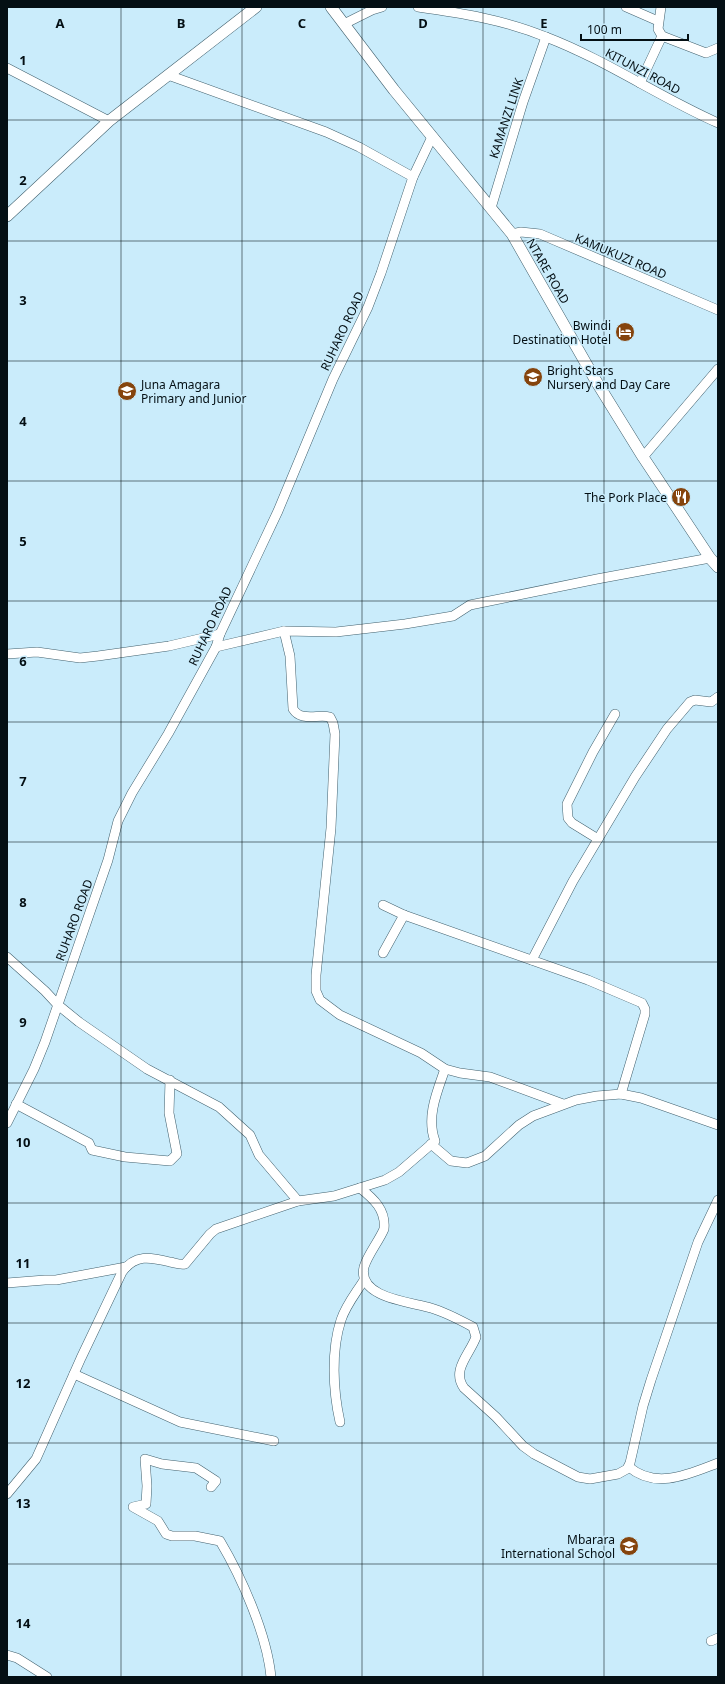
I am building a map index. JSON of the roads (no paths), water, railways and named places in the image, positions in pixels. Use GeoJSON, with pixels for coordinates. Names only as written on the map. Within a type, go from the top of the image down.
{"type":"FeatureCollection","features":[{"type":"Feature","properties":{"kind":"main road"},"geometry":{"type":"LineString","coordinates":[[7,216],[109,121],[256,7]]}},
{"type":"Feature","properties":{"kind":"main road","name":"NTARE ROAD"},"geometry":{"type":"LineString","coordinates":[[331,7],[432,136],[512,234],[596,381],[643,457],[710,558],[718,567]]}},
{"type":"Feature","properties":{"kind":"street"},"geometry":{"type":"LineString","coordinates":[[344,24],[372,10],[382,7]]}},
{"type":"Feature","properties":{"kind":"street","name":"KITUNZI ROAD"},"geometry":{"type":"LineString","coordinates":[[418,7],[492,20],[517,26],[546,37],[589,56],[718,123]]}},
{"type":"Feature","properties":{"kind":"street"},"geometry":{"type":"LineString","coordinates":[[626,7],[658,21]]}},
{"type":"Feature","properties":{"kind":"street"},"geometry":{"type":"LineString","coordinates":[[661,7],[658,29],[662,36],[706,53],[718,48]]}},
{"type":"Feature","properties":{"kind":"street"},"geometry":{"type":"LineString","coordinates":[[640,83],[662,36]]}},
{"type":"Feature","properties":{"kind":"street","name":"KAMANZI LINK"},"geometry":{"type":"LineString","coordinates":[[491,208],[521,109],[546,37]]}},
{"type":"Feature","properties":{"kind":"street"},"geometry":{"type":"LineString","coordinates":[[7,68],[109,121]]}},
{"type":"Feature","properties":{"kind":"street"},"geometry":{"type":"LineString","coordinates":[[168,75],[326,132],[358,147],[413,177]]}},
{"type":"Feature","properties":{"kind":"street","name":"RUHARO ROAD"},"geometry":{"type":"LineString","coordinates":[[7,1123],[42,1049],[108,860],[118,822],[125,807],[168,734],[216,647],[220,634],[278,511],[333,379],[368,307],[413,177],[432,136]]}},
{"type":"Feature","properties":{"kind":"street","name":"KAMUKUZI ROAD"},"geometry":{"type":"LineString","coordinates":[[512,234],[521,232],[540,234],[718,310]]}},
{"type":"Feature","properties":{"kind":"street"},"geometry":{"type":"LineString","coordinates":[[643,457],[718,369]]}},
{"type":"Feature","properties":{"kind":"street"},"geometry":{"type":"LineString","coordinates":[[216,647],[284,631],[336,632],[405,624],[453,616],[470,605],[597,578],[710,558]]}},
{"type":"Feature","properties":{"kind":"street"},"geometry":{"type":"LineString","coordinates":[[284,631],[290,656],[293,709],[295,713],[308,717],[330,717],[335,734],[331,828],[316,975],[316,991],[320,1000],[340,1015],[421,1054],[445,1068],[460,1073],[490,1077],[563,1104]]}},
{"type":"Feature","properties":{"kind":"street"},"geometry":{"type":"LineString","coordinates":[[7,654],[37,652],[80,658],[169,646],[220,634]]}},
{"type":"Feature","properties":{"kind":"street"},"geometry":{"type":"LineString","coordinates":[[532,960],[573,881],[656,744],[680,712],[690,702],[695,700],[711,702],[718,697]]}},
{"type":"Feature","properties":{"kind":"street"},"geometry":{"type":"LineString","coordinates":[[598,839],[572,823],[568,818],[568,804],[593,752],[615,714]]}},
{"type":"Feature","properties":{"kind":"street"},"geometry":{"type":"LineString","coordinates":[[383,905],[404,916],[588,980],[642,1003],[645,1009],[645,1014],[621,1094]]}},
{"type":"Feature","properties":{"kind":"street"},"geometry":{"type":"LineString","coordinates":[[383,953],[404,916]]}},
{"type":"Feature","properties":{"kind":"street"},"geometry":{"type":"LineString","coordinates":[[7,957],[45,991],[58,1005],[79,1022],[148,1069],[219,1107],[250,1135],[259,1155],[298,1201]]}},
{"type":"Feature","properties":{"kind":"street"},"geometry":{"type":"LineString","coordinates":[[7,1494],[36,1458],[74,1374],[126,1267],[131,1262],[139,1258],[155,1258],[181,1265],[185,1264],[216,1229],[298,1201],[334,1196],[393,1176],[435,1142],[432,1134],[433,1105],[445,1068]]}},
{"type":"Feature","properties":{"kind":"street"},"geometry":{"type":"LineString","coordinates":[[16,1104],[89,1143],[92,1150],[126,1157],[170,1161],[177,1154],[169,1113],[170,1080]]}},
{"type":"Feature","properties":{"kind":"street"},"geometry":{"type":"LineString","coordinates":[[431,1144],[451,1161],[467,1163],[485,1156],[519,1125],[533,1116],[576,1100],[596,1096],[621,1094],[641,1098],[718,1124]]}},
{"type":"Feature","properties":{"kind":"street"},"geometry":{"type":"LineString","coordinates":[[340,1422],[334,1388],[338,1334],[345,1310],[364,1280],[364,1266],[384,1229],[385,1223],[384,1214],[378,1205],[360,1188]]}},
{"type":"Feature","properties":{"kind":"street"},"geometry":{"type":"LineString","coordinates":[[364,1280],[371,1288],[393,1299],[432,1308],[473,1327],[476,1337],[461,1365],[459,1372],[460,1383],[528,1450],[583,1479],[618,1474],[629,1467],[634,1451],[643,1406],[651,1380],[698,1242],[718,1200]]}},
{"type":"Feature","properties":{"kind":"street"},"geometry":{"type":"LineString","coordinates":[[7,1284],[56,1280],[126,1267]]}},
{"type":"Feature","properties":{"kind":"street"},"geometry":{"type":"LineString","coordinates":[[74,1374],[180,1422],[274,1441]]}},
{"type":"Feature","properties":{"kind":"street"},"geometry":{"type":"LineString","coordinates":[[211,1487],[216,1481],[196,1468],[162,1464],[145,1459],[147,1486],[146,1504],[133,1507],[158,1521],[166,1534],[172,1536],[194,1536],[220,1541],[242,1584],[261,1633],[271,1677]]}},
{"type":"Feature","properties":{"kind":"street"},"geometry":{"type":"LineString","coordinates":[[629,1467],[644,1477],[664,1480],[718,1463]]}},
{"type":"Feature","properties":{"kind":"street"},"geometry":{"type":"LineString","coordinates":[[7,1655],[17,1658],[47,1677]]}},
{"type":"Feature","properties":{"kind":"place","name":"Bwindi Destination Hotel"},"geometry":{"type":"Point","coordinates":[625,332]}},
{"type":"Feature","properties":{"kind":"place","name":"Bright Stars Nursery and Day Care"},"geometry":{"type":"Point","coordinates":[533,377]}},
{"type":"Feature","properties":{"kind":"place","name":"Juna Amagara Primary and Junior"},"geometry":{"type":"Point","coordinates":[127,391]}},
{"type":"Feature","properties":{"kind":"place","name":"The Pork Place"},"geometry":{"type":"Point","coordinates":[681,497]}},
{"type":"Feature","properties":{"kind":"place","name":"Mbarara International School"},"geometry":{"type":"Point","coordinates":[629,1546]}}]}
